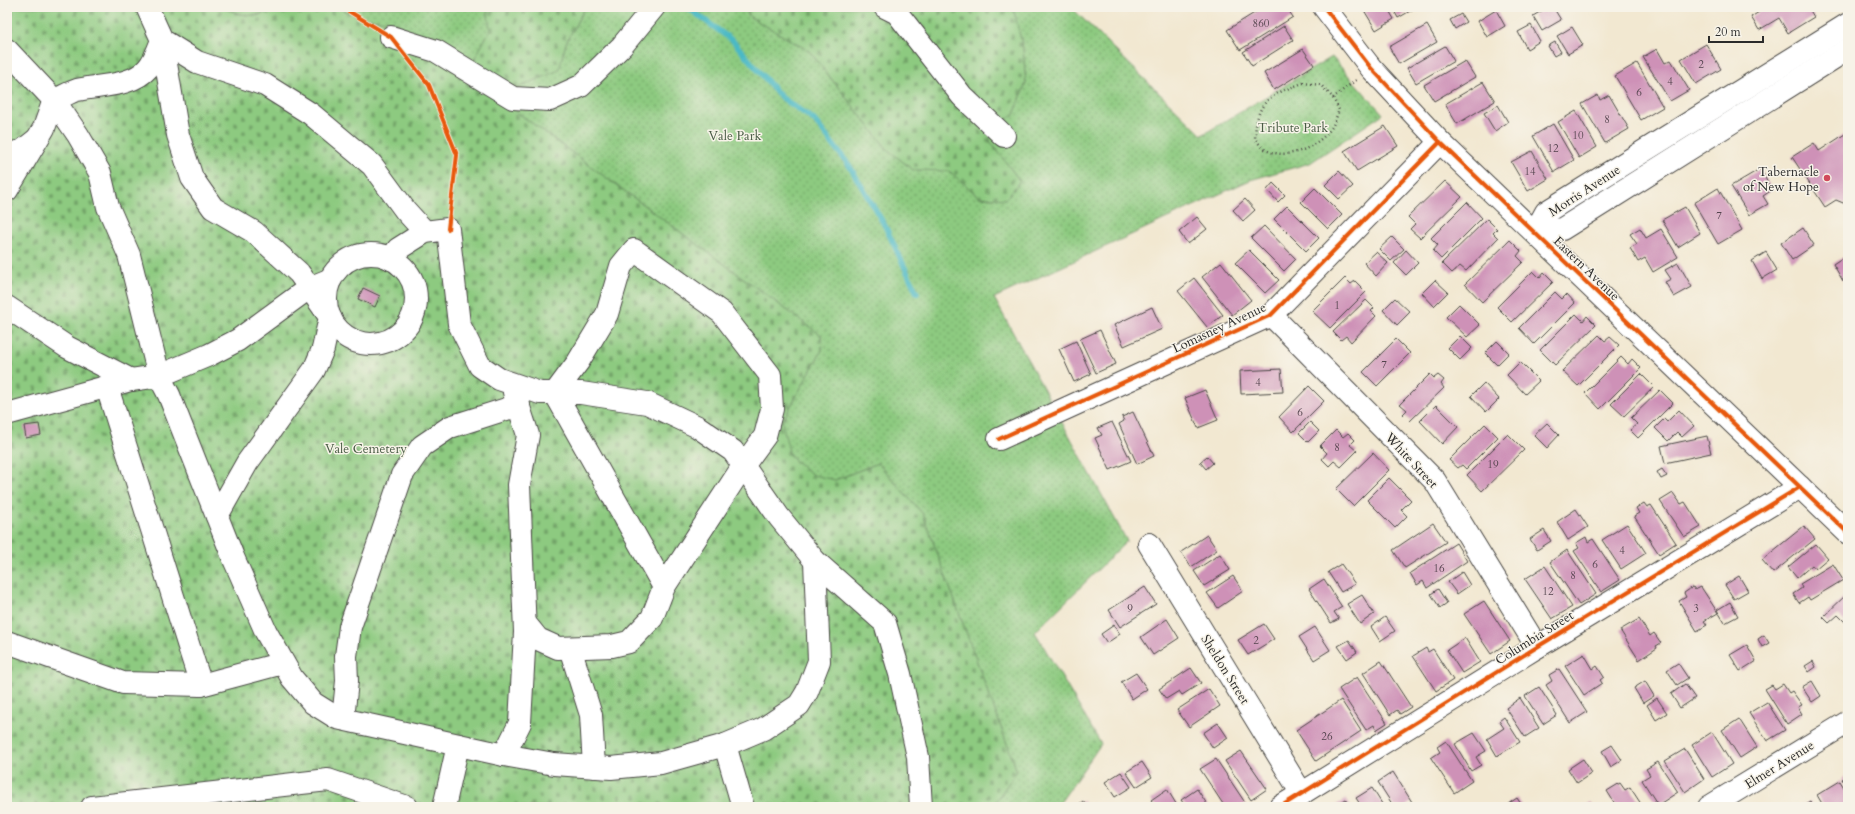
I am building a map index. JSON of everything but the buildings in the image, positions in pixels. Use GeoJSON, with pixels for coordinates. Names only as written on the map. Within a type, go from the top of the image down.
{"type":"FeatureCollection","features":[{"type":"Feature","properties":{"kind":"street"},"geometry":{"type":"LineString","coordinates":[[147,7],[162,40],[178,135],[192,178],[213,208],[254,232],[300,273],[309,288],[330,317],[340,332],[356,342],[372,345],[387,342],[399,335],[410,324],[414,312],[416,297],[412,280],[399,264],[391,259],[370,254],[354,258],[340,267],[331,280],[326,297],[330,317],[323,348],[314,370],[246,463],[217,516]]}},
{"type":"Feature","properties":{"kind":"street"},"geometry":{"type":"LineString","coordinates":[[391,37],[436,51],[513,98],[550,100],[581,86],[622,46],[654,7]]}},
{"type":"Feature","properties":{"kind":"street"},"geometry":{"type":"LineString","coordinates":[[885,7],[897,13],[962,96],[1004,136]]}},
{"type":"Feature","properties":{"kind":"street","name":"Eastern Avenue"},"geometry":{"type":"LineString","coordinates":[[1324,7],[1371,68],[1440,142],[1848,533]]}},
{"type":"Feature","properties":{"kind":"street","name":"Morris Avenue"},"geometry":{"type":"LineString","coordinates":[[1535,232],[1546,212],[1848,24]]}},
{"type":"Feature","properties":{"kind":"street"},"geometry":{"type":"LineString","coordinates":[[7,154],[22,150],[35,141],[44,128],[54,100],[76,91],[116,84],[134,78],[147,69],[154,59],[162,40]]}},
{"type":"Feature","properties":{"kind":"street"},"geometry":{"type":"LineString","coordinates":[[162,40],[197,62],[265,85],[311,114],[372,165],[405,210],[424,232]]}},
{"type":"Feature","properties":{"kind":"street","name":"Morris Avenue"},"geometry":{"type":"LineString","coordinates":[[1535,232],[1562,229],[1848,49]]}},
{"type":"Feature","properties":{"kind":"street"},"geometry":{"type":"LineString","coordinates":[[7,50],[54,100],[78,135],[100,173],[108,207],[129,255],[159,376],[170,395],[232,557],[263,625],[292,678],[313,703],[338,718],[504,755],[554,764],[611,768],[661,763],[725,745],[763,729],[799,704],[807,692],[819,661],[815,561]]}},
{"type":"Feature","properties":{"kind":"street"},"geometry":{"type":"LineString","coordinates":[[7,65],[19,67],[32,75],[42,88],[47,104],[47,120],[44,128],[7,190]]}},
{"type":"Feature","properties":{"kind":"street"},"geometry":{"type":"LineString","coordinates":[[1693,121],[1705,139]]}},
{"type":"Feature","properties":{"kind":"street","name":"Lomasney Avenue"},"geometry":{"type":"LineString","coordinates":[[999,439],[1271,315],[1440,142]]}},
{"type":"Feature","properties":{"kind":"street"},"geometry":{"type":"LineString","coordinates":[[391,259],[398,249],[424,232],[448,229],[459,324],[480,366],[500,379],[540,393],[581,393],[647,403],[698,427],[733,451],[779,517],[815,561],[885,622],[900,674],[918,757],[921,807]]}},
{"type":"Feature","properties":{"kind":"street"},"geometry":{"type":"LineString","coordinates":[[523,673],[537,655],[564,648],[612,646],[629,642],[652,618],[664,587],[743,466],[765,436],[772,409],[770,375],[722,313],[634,250],[621,266],[606,314],[578,362],[556,393]]}},
{"type":"Feature","properties":{"kind":"street"},"geometry":{"type":"LineString","coordinates":[[7,414],[131,380],[159,376],[209,356],[238,340],[309,288],[331,280]]}},
{"type":"Feature","properties":{"kind":"street"},"geometry":{"type":"LineString","coordinates":[[7,307],[67,347],[131,380]]}},
{"type":"Feature","properties":{"kind":"street","name":"White Street"},"geometry":{"type":"LineString","coordinates":[[1271,315],[1435,481],[1537,647]]}},
{"type":"Feature","properties":{"kind":"street"},"geometry":{"type":"LineString","coordinates":[[504,755],[520,723],[525,623],[519,485],[528,435],[519,405],[510,383]]}},
{"type":"Feature","properties":{"kind":"street"},"geometry":{"type":"LineString","coordinates":[[107,387],[201,685]]}},
{"type":"Feature","properties":{"kind":"street"},"geometry":{"type":"LineString","coordinates":[[556,393],[664,587]]}},
{"type":"Feature","properties":{"kind":"street"},"geometry":{"type":"LineString","coordinates":[[343,719],[347,681],[346,656],[350,628],[402,475],[422,446],[450,427],[519,405]]}},
{"type":"Feature","properties":{"kind":"street","name":"Columbia Street"},"geometry":{"type":"LineString","coordinates":[[1280,807],[1537,647],[1800,487]]}},
{"type":"Feature","properties":{"kind":"street","name":"Sheldon Street"},"geometry":{"type":"LineString","coordinates":[[1149,544],[1302,794]]}},
{"type":"Feature","properties":{"kind":"street"},"geometry":{"type":"LineString","coordinates":[[525,623],[538,640],[564,648]]}},
{"type":"Feature","properties":{"kind":"street"},"geometry":{"type":"LineString","coordinates":[[7,642],[123,683],[201,685],[283,663]]}},
{"type":"Feature","properties":{"kind":"street"},"geometry":{"type":"LineString","coordinates":[[564,648],[591,715],[594,767]]}},
{"type":"Feature","properties":{"kind":"street","name":"Elmer Avenue"},"geometry":{"type":"LineString","coordinates":[[1709,807],[1848,722]]}},
{"type":"Feature","properties":{"kind":"street"},"geometry":{"type":"LineString","coordinates":[[444,807],[458,745]]}},
{"type":"Feature","properties":{"kind":"street"},"geometry":{"type":"LineString","coordinates":[[725,745],[743,807]]}},
{"type":"Feature","properties":{"kind":"street"},"geometry":{"type":"LineString","coordinates":[[92,807],[328,780],[407,807]]}},
{"type":"Feature","properties":{"kind":"path"},"geometry":{"type":"LineString","coordinates":[[1333,98],[1371,68]]}},
{"type":"Feature","properties":{"kind":"path"},"geometry":{"type":"LineString","coordinates":[[1302,83],[1321,85],[1333,98],[1339,110],[1333,126],[1321,139],[1308,148],[1287,155],[1265,150],[1254,139],[1255,123],[1261,106],[1278,92],[1302,83]]}},
{"type":"Feature","properties":{"kind":"green space","name":"Vale Cemetery"},"geometry":{"type":"Polygon","coordinates":[[[7,7],[222,7],[239,14],[257,16],[279,7],[336,7],[364,18],[394,22],[821,335],[822,350],[782,422],[835,480],[878,463],[923,514],[1017,771],[992,807],[7,807],[7,7]]]}},
{"type":"Feature","properties":{"kind":"green space"},"geometry":{"type":"Polygon","coordinates":[[[222,7],[279,7],[257,15],[245,15],[222,7]]]}},
{"type":"Feature","properties":{"kind":"green space","name":"Vale Park"},"geometry":{"type":"Polygon","coordinates":[[[336,7],[487,7],[490,30],[471,65],[504,94],[559,70],[566,43],[585,7],[743,7],[750,17],[809,51],[888,150],[913,170],[949,171],[979,197],[1006,199],[1020,181],[990,141],[991,128],[1014,115],[1026,83],[1023,48],[1013,7],[1071,7],[1202,135],[1332,57],[1383,114],[1310,163],[1250,180],[994,298],[1127,541],[1035,632],[1101,744],[1057,807],[992,807],[1017,771],[923,514],[878,463],[835,480],[813,475],[790,456],[782,422],[822,350],[821,335],[394,22],[364,18],[336,7]]]}},
{"type":"Feature","properties":{"kind":"green space"},"geometry":{"type":"Polygon","coordinates":[[[487,7],[585,7],[566,43],[560,70],[504,94],[471,65],[490,30],[487,7]]]}},
{"type":"Feature","properties":{"kind":"green space"},"geometry":{"type":"Polygon","coordinates":[[[743,7],[1013,7],[1023,48],[1026,83],[1014,115],[991,128],[990,141],[1020,181],[1006,199],[979,197],[949,171],[913,170],[888,150],[809,51],[750,17],[743,7]]]}},
{"type":"Feature","properties":{"kind":"waterway"},"geometry":{"type":"LineString","coordinates":[[687,7],[733,41],[781,97],[814,120],[849,165],[885,226],[917,293]]}},
{"type":"Feature","properties":{"kind":"cycle path"},"geometry":{"type":"LineString","coordinates":[[342,7],[391,37],[429,85],[457,155],[448,229]]}},
{"type":"Feature","properties":{"kind":"cycle path"},"geometry":{"type":"LineString","coordinates":[[1324,7],[1371,68],[1440,142],[1848,533]]}},
{"type":"Feature","properties":{"kind":"cycle path"},"geometry":{"type":"LineString","coordinates":[[999,439],[1271,315],[1440,142]]}},
{"type":"Feature","properties":{"kind":"cycle path"},"geometry":{"type":"LineString","coordinates":[[1280,807],[1537,647],[1800,487]]}},
{"type":"Feature","properties":{"kind":"place","name":"Tabernacle of New Hope"},"geometry":{"type":"Point","coordinates":[1827,178]}},
{"type":"Feature","properties":{"kind":"park label","name":"Tribute Park"},"geometry":{"type":"Point","coordinates":[1293,127]}}]}
